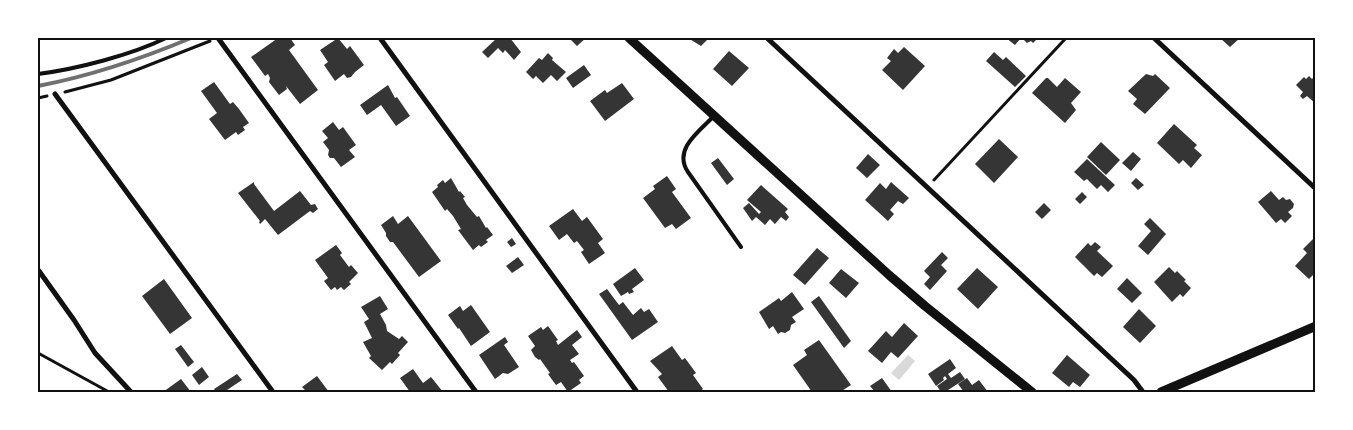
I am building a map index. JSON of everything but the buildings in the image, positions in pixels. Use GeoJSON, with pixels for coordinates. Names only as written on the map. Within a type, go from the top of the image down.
{"type":"FeatureCollection","features":[{"type":"Feature","properties":{"kind":"street"},"geometry":{"type":"LineString","coordinates":[[218,38],[476,392]]}},
{"type":"Feature","properties":{"kind":"street"},"geometry":{"type":"LineString","coordinates":[[380,38],[637,392]]}},
{"type":"Feature","properties":{"kind":"street"},"geometry":{"type":"LineString","coordinates":[[629,38],[925,306],[1032,392]]}},
{"type":"Feature","properties":{"kind":"street"},"geometry":{"type":"LineString","coordinates":[[767,38],[1134,380],[1143,392]]}},
{"type":"Feature","properties":{"kind":"street"},"geometry":{"type":"LineString","coordinates":[[1154,38],[1316,189]]}},
{"type":"Feature","properties":{"kind":"street"},"geometry":{"type":"LineString","coordinates":[[55,94],[273,392]]}},
{"type":"Feature","properties":{"kind":"street"},"geometry":{"type":"LineString","coordinates":[[39,271],[95,353],[131,392]]}},
{"type":"Feature","properties":{"kind":"street"},"geometry":{"type":"LineString","coordinates":[[1161,392],[1316,326]]}},
{"type":"Feature","properties":{"kind":"lane"},"geometry":{"type":"LineString","coordinates":[[38,74],[84,65],[149,46],[166,38]]}},
{"type":"Feature","properties":{"kind":"lane"},"geometry":{"type":"LineString","coordinates":[[714,115],[685,147],[683,161],[688,172],[741,247]]}},
{"type":"Feature","properties":{"kind":"path"},"geometry":{"type":"LineString","coordinates":[[38,98],[111,80],[218,38]]}},
{"type":"Feature","properties":{"kind":"path"},"geometry":{"type":"LineString","coordinates":[[927,186],[1066,38]]}},
{"type":"Feature","properties":{"kind":"path"},"geometry":{"type":"LineString","coordinates":[[38,353],[109,392]]}},
{"type":"Feature","properties":{"kind":"shaded area"},"geometry":{"type":"Polygon","coordinates":[[[908,355],[915,361],[899,380],[891,373],[908,355]]]}},
{"type":"Feature","properties":{"kind":"railway"},"geometry":{"type":"LineString","coordinates":[[38,86],[115,66],[191,38]]}}]}
